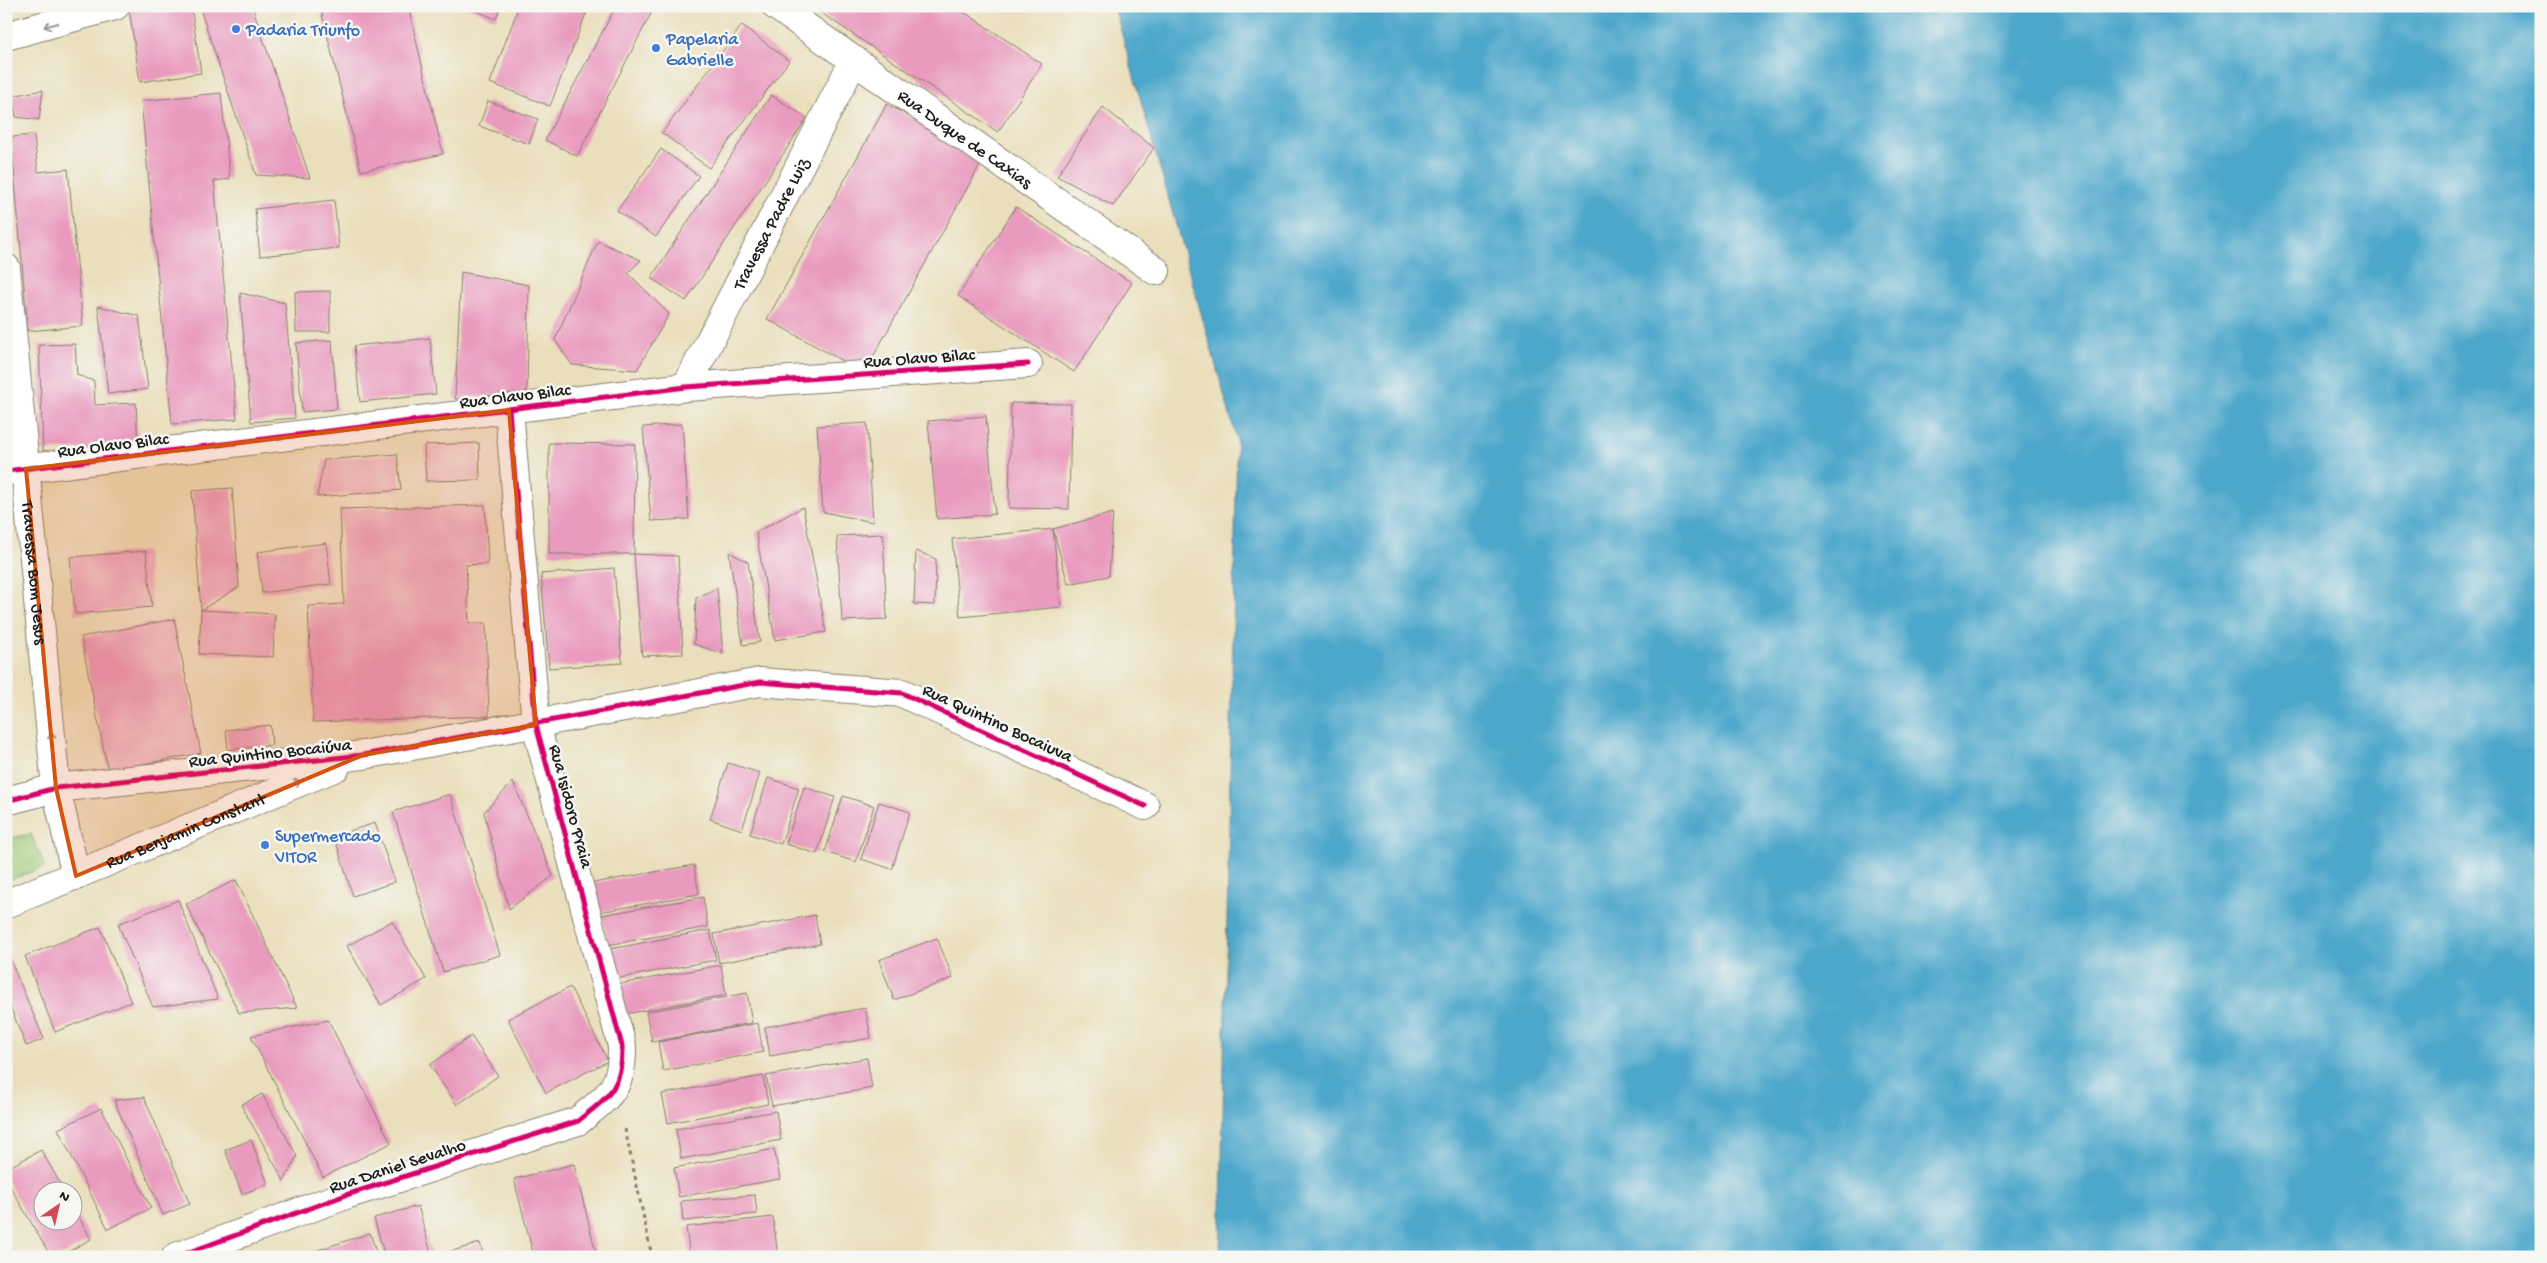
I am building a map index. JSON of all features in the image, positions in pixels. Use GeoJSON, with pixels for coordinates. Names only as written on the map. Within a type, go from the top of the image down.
{"type":"FeatureCollection","features":[{"type":"Feature","properties":{"kind":"street"},"geometry":{"type":"LineString","coordinates":[[6,36],[115,6]]}},
{"type":"Feature","properties":{"kind":"street","name":"Rua Duque de Caxias"},"geometry":{"type":"LineString","coordinates":[[776,6],[1156,271]]}},
{"type":"Feature","properties":{"kind":"street","name":"Travessa Padre Luiz"},"geometry":{"type":"LineString","coordinates":[[686,386],[854,60]]}},
{"type":"Feature","properties":{"kind":"street","name":"Travessa Bom Jesus"},"geometry":{"type":"LineString","coordinates":[[6,268],[16,470],[56,788],[76,876]]}},
{"type":"Feature","properties":{"kind":"street","name":"Rua Olavo Bilac"},"geometry":{"type":"LineString","coordinates":[[16,470],[509,410],[686,386],[1028,364]]}},
{"type":"Feature","properties":{"kind":"street","name":"Rua Isidoro Praia"},"geometry":{"type":"LineString","coordinates":[[509,410],[536,725],[622,1046],[622,1069],[616,1085]]}},
{"type":"Feature","properties":{"kind":"street","name":"Rua Quintino Bocaiuva"},"geometry":{"type":"LineString","coordinates":[[536,725],[760,682],[902,693],[1145,806]]}},
{"type":"Feature","properties":{"kind":"street","name":"Rua Quintino Bocaiúva"},"geometry":{"type":"LineString","coordinates":[[6,801],[56,788],[363,756],[536,725]]}},
{"type":"Feature","properties":{"kind":"street","name":"Rua Benjamin Constant"},"geometry":{"type":"LineString","coordinates":[[6,904],[363,756]]}},
{"type":"Feature","properties":{"kind":"street","name":"Rua Daniel Sevalho"},"geometry":{"type":"LineString","coordinates":[[176,1257],[346,1195],[578,1121],[600,1103],[616,1085]]}},
{"type":"Feature","properties":{"kind":"path"},"geometry":{"type":"LineString","coordinates":[[616,1085],[652,1257]]}},
{"type":"Feature","properties":{"kind":"highlighted area"},"geometry":{"type":"Polygon","coordinates":[[[509,410],[536,725],[363,755],[76,876],[56,788],[26,469],[509,410]]]}},
{"type":"Feature","properties":{"kind":"green space"},"geometry":{"type":"Polygon","coordinates":[[[31,834],[45,867],[6,881],[6,839],[31,834]]]}},
{"type":"Feature","properties":{"kind":"water"},"geometry":{"type":"Polygon","coordinates":[[[1114,6],[2541,6],[2541,1257],[1220,1257],[1237,440],[1114,6]]]}},
{"type":"Feature","properties":{"kind":"building"},"geometry":{"type":"Polygon","coordinates":[[[150,6],[191,6],[201,73],[140,82],[129,9],[150,6]]]}},
{"type":"Feature","properties":{"kind":"building"},"geometry":{"type":"Polygon","coordinates":[[[208,6],[252,6],[310,178],[256,175],[200,9],[208,6]]]}},
{"type":"Feature","properties":{"kind":"building"},"geometry":{"type":"Polygon","coordinates":[[[320,6],[408,6],[443,154],[361,171],[320,6]]]}},
{"type":"Feature","properties":{"kind":"building"},"geometry":{"type":"Polygon","coordinates":[[[465,6],[501,6],[496,19],[465,6]]]}},
{"type":"Feature","properties":{"kind":"building"},"geometry":{"type":"Polygon","coordinates":[[[519,6],[589,6],[550,106],[490,83],[519,6]]]}},
{"type":"Feature","properties":{"kind":"building"},"geometry":{"type":"Polygon","coordinates":[[[616,6],[655,6],[577,156],[545,140],[616,6]]]}},
{"type":"Feature","properties":{"kind":"building"},"geometry":{"type":"Polygon","coordinates":[[[811,6],[955,6],[1042,64],[998,132],[811,6]]]}},
{"type":"Feature","properties":{"kind":"building"},"geometry":{"type":"Polygon","coordinates":[[[742,25],[789,61],[709,168],[662,133],[742,25]]]}},
{"type":"Feature","properties":{"kind":"building"},"geometry":{"type":"Polygon","coordinates":[[[43,90],[39,120],[16,117],[12,96],[43,90]]]}},
{"type":"Feature","properties":{"kind":"building"},"geometry":{"type":"Polygon","coordinates":[[[221,93],[230,179],[214,181],[237,419],[172,424],[141,101],[221,93]]]}},
{"type":"Feature","properties":{"kind":"building"},"geometry":{"type":"Polygon","coordinates":[[[771,95],[807,118],[686,301],[651,278],[771,95]]]}},
{"type":"Feature","properties":{"kind":"building"},"geometry":{"type":"Polygon","coordinates":[[[488,101],[538,119],[529,144],[479,126],[488,101]]]}},
{"type":"Feature","properties":{"kind":"building"},"geometry":{"type":"Polygon","coordinates":[[[887,104],[984,158],[864,373],[767,319],[887,104]]]}},
{"type":"Feature","properties":{"kind":"building"},"geometry":{"type":"Polygon","coordinates":[[[1103,107],[1154,148],[1113,206],[1057,176],[1103,107]]]}},
{"type":"Feature","properties":{"kind":"building"},"geometry":{"type":"Polygon","coordinates":[[[34,135],[38,172],[68,169],[83,326],[28,331],[11,137],[34,135]]]}},
{"type":"Feature","properties":{"kind":"building"},"geometry":{"type":"Polygon","coordinates":[[[661,149],[699,176],[656,237],[617,211],[661,149]]]}},
{"type":"Feature","properties":{"kind":"building"},"geometry":{"type":"Polygon","coordinates":[[[334,200],[339,248],[260,256],[255,209],[334,200]]]}},
{"type":"Feature","properties":{"kind":"building"},"geometry":{"type":"Polygon","coordinates":[[[1016,207],[1132,283],[1074,372],[958,296],[1016,207]]]}},
{"type":"Feature","properties":{"kind":"building"},"geometry":{"type":"Polygon","coordinates":[[[598,241],[641,260],[628,273],[669,314],[637,370],[572,365],[555,340],[598,241]]]}},
{"type":"Feature","properties":{"kind":"building"},"geometry":{"type":"Polygon","coordinates":[[[461,272],[529,285],[527,392],[455,399],[461,272]]]}},
{"type":"Feature","properties":{"kind":"building"},"geometry":{"type":"Polygon","coordinates":[[[330,291],[330,332],[296,332],[295,292],[330,291]]]}},
{"type":"Feature","properties":{"kind":"building"},"geometry":{"type":"Polygon","coordinates":[[[240,293],[285,303],[295,418],[251,422],[240,293]]]}},
{"type":"Feature","properties":{"kind":"building"},"geometry":{"type":"Polygon","coordinates":[[[98,306],[139,316],[148,389],[108,394],[98,306]]]}},
{"type":"Feature","properties":{"kind":"building"},"geometry":{"type":"Polygon","coordinates":[[[430,338],[436,394],[360,402],[354,346],[430,338]]]}},
{"type":"Feature","properties":{"kind":"building"},"geometry":{"type":"Polygon","coordinates":[[[332,340],[337,409],[302,412],[296,343],[332,340]]]}},
{"type":"Feature","properties":{"kind":"building"},"geometry":{"type":"Polygon","coordinates":[[[75,344],[77,375],[94,381],[95,405],[136,403],[138,446],[43,451],[39,345],[75,344]]]}},
{"type":"Feature","properties":{"kind":"building"},"geometry":{"type":"Polygon","coordinates":[[[1011,403],[1071,404],[1069,509],[1009,508],[1011,403]]]}},
{"type":"Feature","properties":{"kind":"building"},"geometry":{"type":"Polygon","coordinates":[[[986,416],[995,514],[937,519],[928,421],[986,416]]]}},
{"type":"Feature","properties":{"kind":"building"},"geometry":{"type":"Polygon","coordinates":[[[867,423],[873,522],[823,512],[817,426],[867,423]]]}},
{"type":"Feature","properties":{"kind":"building"},"geometry":{"type":"Polygon","coordinates":[[[682,424],[689,519],[651,521],[643,427],[682,424]]]}},
{"type":"Feature","properties":{"kind":"building"},"geometry":{"type":"Polygon","coordinates":[[[479,443],[480,480],[426,481],[424,445],[479,443]]]}},
{"type":"Feature","properties":{"kind":"building"},"geometry":{"type":"Polygon","coordinates":[[[549,443],[635,444],[634,554],[549,554],[549,443]]]}},
{"type":"Feature","properties":{"kind":"building"},"geometry":{"type":"Polygon","coordinates":[[[397,454],[401,490],[317,497],[324,460],[397,454]]]}},
{"type":"Feature","properties":{"kind":"building"},"geometry":{"type":"Polygon","coordinates":[[[232,488],[239,587],[201,610],[192,491],[232,488]]]}},
{"type":"Feature","properties":{"kind":"building"},"geometry":{"type":"Polygon","coordinates":[[[485,505],[488,564],[466,565],[469,623],[486,623],[489,716],[313,722],[308,606],[344,604],[340,509],[485,505]]]}},
{"type":"Feature","properties":{"kind":"building"},"geometry":{"type":"Polygon","coordinates":[[[803,507],[826,632],[775,640],[756,532],[803,507]]]}},
{"type":"Feature","properties":{"kind":"building"},"geometry":{"type":"Polygon","coordinates":[[[1113,513],[1109,576],[1068,584],[1053,529],[1113,513]]]}},
{"type":"Feature","properties":{"kind":"building"},"geometry":{"type":"Polygon","coordinates":[[[1053,529],[1061,607],[960,617],[952,539],[1053,529]]]}},
{"type":"Feature","properties":{"kind":"building"},"geometry":{"type":"Polygon","coordinates":[[[883,534],[887,619],[842,621],[837,536],[883,534]]]}},
{"type":"Feature","properties":{"kind":"building"},"geometry":{"type":"Polygon","coordinates":[[[326,543],[331,584],[262,593],[257,552],[326,543]]]}},
{"type":"Feature","properties":{"kind":"building"},"geometry":{"type":"Polygon","coordinates":[[[146,551],[152,607],[75,614],[70,557],[146,551]]]}},
{"type":"Feature","properties":{"kind":"building"},"geometry":{"type":"Polygon","coordinates":[[[916,551],[936,559],[935,605],[914,604],[916,551]]]}},
{"type":"Feature","properties":{"kind":"building"},"geometry":{"type":"Polygon","coordinates":[[[729,552],[748,562],[760,642],[743,645],[729,552]]]}},
{"type":"Feature","properties":{"kind":"building"},"geometry":{"type":"Polygon","coordinates":[[[634,554],[678,556],[683,654],[642,656],[634,554]]]}},
{"type":"Feature","properties":{"kind":"building"},"geometry":{"type":"Polygon","coordinates":[[[614,568],[622,663],[549,668],[541,574],[614,568]]]}},
{"type":"Feature","properties":{"kind":"building"},"geometry":{"type":"Polygon","coordinates":[[[717,588],[723,654],[694,644],[696,598],[717,588]]]}},
{"type":"Feature","properties":{"kind":"building"},"geometry":{"type":"Polygon","coordinates":[[[201,610],[275,614],[273,657],[199,654],[201,610]]]}},
{"type":"Feature","properties":{"kind":"building"},"geometry":{"type":"Polygon","coordinates":[[[174,619],[201,753],[108,771],[81,637],[174,619]]]}},
{"type":"Feature","properties":{"kind":"building"},"geometry":{"type":"Polygon","coordinates":[[[270,725],[272,745],[228,750],[226,730],[270,725]]]}},
{"type":"Feature","properties":{"kind":"building"},"geometry":{"type":"Polygon","coordinates":[[[728,763],[760,773],[742,830],[710,819],[728,763]]]}},
{"type":"Feature","properties":{"kind":"building"},"geometry":{"type":"Polygon","coordinates":[[[768,778],[799,788],[781,844],[750,834],[768,778]]]}},
{"type":"Feature","properties":{"kind":"building"},"geometry":{"type":"Polygon","coordinates":[[[513,782],[553,876],[509,909],[484,812],[513,782]]]}},
{"type":"Feature","properties":{"kind":"building"},"geometry":{"type":"Polygon","coordinates":[[[804,787],[835,797],[817,854],[786,844],[804,787]]]}},
{"type":"Feature","properties":{"kind":"building"},"geometry":{"type":"Polygon","coordinates":[[[450,794],[500,955],[443,972],[393,812],[450,794]]]}},
{"type":"Feature","properties":{"kind":"building"},"geometry":{"type":"Polygon","coordinates":[[[843,796],[874,806],[856,862],[825,852],[843,796]]]}},
{"type":"Feature","properties":{"kind":"building"},"geometry":{"type":"Polygon","coordinates":[[[879,802],[910,812],[892,869],[861,859],[879,802]]]}},
{"type":"Feature","properties":{"kind":"building"},"geometry":{"type":"Polygon","coordinates":[[[375,823],[395,882],[353,896],[334,836],[375,823]]]}},
{"type":"Feature","properties":{"kind":"building"},"geometry":{"type":"Polygon","coordinates":[[[694,865],[699,894],[599,912],[593,883],[694,865]]]}},
{"type":"Feature","properties":{"kind":"building"},"geometry":{"type":"Polygon","coordinates":[[[236,880],[297,1008],[239,1013],[186,904],[236,880]]]}},
{"type":"Feature","properties":{"kind":"building"},"geometry":{"type":"Polygon","coordinates":[[[703,897],[708,927],[608,945],[602,915],[703,897]]]}},
{"type":"Feature","properties":{"kind":"building"},"geometry":{"type":"Polygon","coordinates":[[[178,900],[218,999],[153,1007],[118,924],[178,900]]]}},
{"type":"Feature","properties":{"kind":"building"},"geometry":{"type":"Polygon","coordinates":[[[815,915],[820,944],[719,963],[714,934],[815,915]]]}},
{"type":"Feature","properties":{"kind":"building"},"geometry":{"type":"Polygon","coordinates":[[[392,921],[426,979],[381,1005],[347,946],[392,921]]]}},
{"type":"Feature","properties":{"kind":"building"},"geometry":{"type":"Polygon","coordinates":[[[100,927],[131,1002],[55,1032],[25,956],[100,927]]]}},
{"type":"Feature","properties":{"kind":"building"},"geometry":{"type":"Polygon","coordinates":[[[710,930],[716,960],[615,979],[610,949],[710,930]]]}},
{"type":"Feature","properties":{"kind":"building"},"geometry":{"type":"Polygon","coordinates":[[[937,938],[953,978],[894,1000],[879,960],[937,938]]]}},
{"type":"Feature","properties":{"kind":"building"},"geometry":{"type":"Polygon","coordinates":[[[6,950],[44,1039],[26,1046],[6,996],[6,950]]]}},
{"type":"Feature","properties":{"kind":"building"},"geometry":{"type":"Polygon","coordinates":[[[721,965],[726,995],[626,1014],[620,984],[721,965]]]}},
{"type":"Feature","properties":{"kind":"building"},"geometry":{"type":"Polygon","coordinates":[[[570,987],[608,1061],[546,1093],[508,1019],[570,987]]]}},
{"type":"Feature","properties":{"kind":"building"},"geometry":{"type":"Polygon","coordinates":[[[747,993],[752,1023],[652,1042],[646,1012],[747,993]]]}},
{"type":"Feature","properties":{"kind":"building"},"geometry":{"type":"Polygon","coordinates":[[[865,1008],[871,1038],[770,1056],[765,1027],[865,1008]]]}},
{"type":"Feature","properties":{"kind":"building"},"geometry":{"type":"Polygon","coordinates":[[[328,1020],[391,1143],[323,1177],[251,1036],[328,1020]]]}},
{"type":"Feature","properties":{"kind":"building"},"geometry":{"type":"Polygon","coordinates":[[[758,1023],[763,1052],[663,1071],[658,1042],[758,1023]]]}},
{"type":"Feature","properties":{"kind":"building"},"geometry":{"type":"Polygon","coordinates":[[[471,1036],[498,1076],[457,1105],[430,1065],[471,1036]]]}},
{"type":"Feature","properties":{"kind":"building"},"geometry":{"type":"Polygon","coordinates":[[[867,1058],[872,1088],[772,1106],[766,1076],[867,1058]]]}},
{"type":"Feature","properties":{"kind":"building"},"geometry":{"type":"Polygon","coordinates":[[[763,1076],[768,1104],[668,1123],[662,1094],[763,1076]]]}},
{"type":"Feature","properties":{"kind":"building"},"geometry":{"type":"Polygon","coordinates":[[[262,1094],[297,1156],[284,1181],[241,1105],[262,1094]]]}},
{"type":"Feature","properties":{"kind":"building"},"geometry":{"type":"Polygon","coordinates":[[[144,1097],[190,1204],[163,1215],[114,1100],[144,1097]]]}},
{"type":"Feature","properties":{"kind":"building"},"geometry":{"type":"Polygon","coordinates":[[[101,1108],[151,1208],[108,1229],[58,1129],[101,1108]]]}},
{"type":"Feature","properties":{"kind":"building"},"geometry":{"type":"Polygon","coordinates":[[[776,1111],[781,1140],[681,1159],[676,1129],[776,1111]]]}},
{"type":"Feature","properties":{"kind":"building"},"geometry":{"type":"Polygon","coordinates":[[[251,1140],[268,1184],[242,1194],[225,1150],[251,1140]]]}},
{"type":"Feature","properties":{"kind":"building"},"geometry":{"type":"Polygon","coordinates":[[[774,1149],[780,1179],[679,1197],[674,1168],[774,1149]]]}},
{"type":"Feature","properties":{"kind":"building"},"geometry":{"type":"Polygon","coordinates":[[[41,1150],[58,1180],[32,1180],[32,1224],[6,1179],[6,1169],[41,1150]]]}},
{"type":"Feature","properties":{"kind":"building"},"geometry":{"type":"Polygon","coordinates":[[[574,1164],[597,1257],[534,1257],[514,1179],[574,1164]]]}},
{"type":"Feature","properties":{"kind":"building"},"geometry":{"type":"Polygon","coordinates":[[[755,1195],[757,1214],[683,1221],[681,1201],[755,1195]]]}},
{"type":"Feature","properties":{"kind":"building"},"geometry":{"type":"Polygon","coordinates":[[[418,1206],[432,1257],[385,1257],[374,1218],[418,1206]]]}},
{"type":"Feature","properties":{"kind":"building"},"geometry":{"type":"Polygon","coordinates":[[[773,1217],[778,1257],[690,1257],[686,1227],[773,1217]]]}},
{"type":"Feature","properties":{"kind":"building"},"geometry":{"type":"Polygon","coordinates":[[[82,1223],[91,1239],[59,1257],[51,1257],[35,1230],[82,1230],[82,1223]]]}},
{"type":"Feature","properties":{"kind":"building"},"geometry":{"type":"Polygon","coordinates":[[[370,1233],[378,1257],[310,1257],[309,1253],[370,1233]]]}},
{"type":"Feature","properties":{"kind":"building"},"geometry":{"type":"Polygon","coordinates":[[[480,1243],[484,1257],[435,1257],[435,1256],[480,1243]]]}},
{"type":"Feature","properties":{"kind":"cycle path"},"geometry":{"type":"LineString","coordinates":[[6,471],[686,387],[1028,364]]}},
{"type":"Feature","properties":{"kind":"cycle path"},"geometry":{"type":"LineString","coordinates":[[176,1257],[346,1195],[578,1121],[598,1105],[617,1082],[622,1060],[622,1046],[536,725],[509,410]]}},
{"type":"Feature","properties":{"kind":"cycle path"},"geometry":{"type":"LineString","coordinates":[[6,801],[56,788],[363,755],[760,682],[902,693],[1145,806]]}},
{"type":"Feature","properties":{"kind":"place","name":"Padaria Triunfo"},"geometry":{"type":"Point","coordinates":[236,29]}},
{"type":"Feature","properties":{"kind":"place","name":"Papelaria Gabrielle"},"geometry":{"type":"Point","coordinates":[656,48]}},
{"type":"Feature","properties":{"kind":"place","name":"Supermercado VITOR"},"geometry":{"type":"Point","coordinates":[265,845]}}]}
